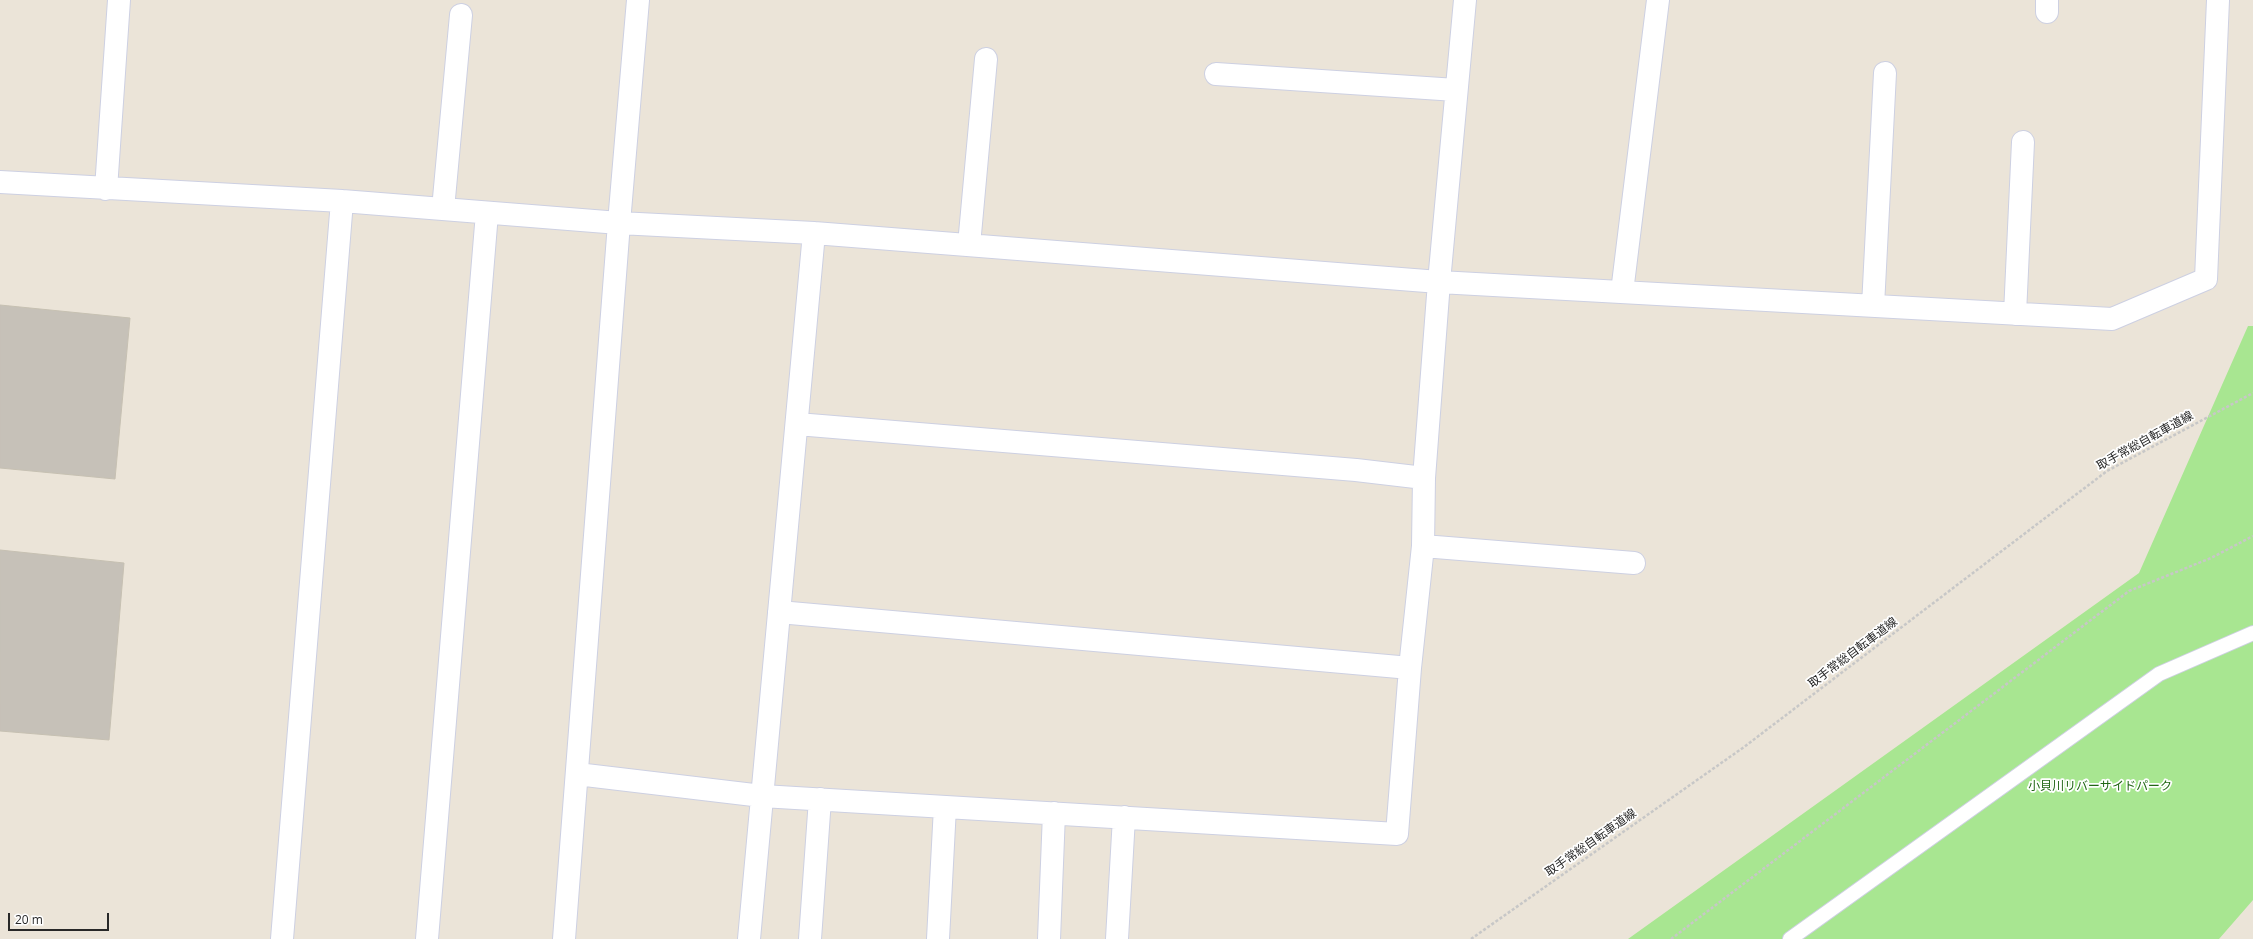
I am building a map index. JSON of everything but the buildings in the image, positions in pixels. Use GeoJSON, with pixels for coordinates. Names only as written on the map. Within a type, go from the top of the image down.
{"type":"FeatureCollection","features":[{"type":"Feature","properties":{"kind":"street"},"geometry":{"type":"LineString","coordinates":[[106,189],[119,0]]}},
{"type":"Feature","properties":{"kind":"street"},"geometry":{"type":"LineString","coordinates":[[564,939],[619,223],[638,0]]}},
{"type":"Feature","properties":{"kind":"street"},"geometry":{"type":"LineString","coordinates":[[577,774],[762,796],[1397,834],[1410,668],[1423,546],[1424,478],[1439,282],[1465,0]]}},
{"type":"Feature","properties":{"kind":"street"},"geometry":{"type":"LineString","coordinates":[[1622,292],[1658,0]]}},
{"type":"Feature","properties":{"kind":"street"},"geometry":{"type":"LineString","coordinates":[[0,182],[342,201],[619,223],[814,233],[1439,282],[2112,319],[2206,279],[2218,0]]}},
{"type":"Feature","properties":{"kind":"street"},"geometry":{"type":"LineString","coordinates":[[443,209],[461,15]]}},
{"type":"Feature","properties":{"kind":"street"},"geometry":{"type":"LineString","coordinates":[[969,245],[986,59]]}},
{"type":"Feature","properties":{"kind":"street"},"geometry":{"type":"LineString","coordinates":[[1873,306],[1885,73]]}},
{"type":"Feature","properties":{"kind":"street"},"geometry":{"type":"LineString","coordinates":[[1216,74],[1456,90]]}},
{"type":"Feature","properties":{"kind":"street"},"geometry":{"type":"LineString","coordinates":[[2014,314],[2024,142]]}},
{"type":"Feature","properties":{"kind":"street"},"geometry":{"type":"LineString","coordinates":[[282,939],[342,201]]}},
{"type":"Feature","properties":{"kind":"street"},"geometry":{"type":"LineString","coordinates":[[427,939],[487,213]]}},
{"type":"Feature","properties":{"kind":"street"},"geometry":{"type":"LineString","coordinates":[[749,939],[814,233]]}},
{"type":"Feature","properties":{"kind":"street"},"geometry":{"type":"LineString","coordinates":[[797,424],[1348,469],[1424,478]]}},
{"type":"Feature","properties":{"kind":"street"},"geometry":{"type":"LineString","coordinates":[[1423,546],[1634,563]]}},
{"type":"Feature","properties":{"kind":"street"},"geometry":{"type":"LineString","coordinates":[[779,612],[1410,668]]}},
{"type":"Feature","properties":{"kind":"street"},"geometry":{"type":"LineString","coordinates":[[810,939],[820,799]]}},
{"type":"Feature","properties":{"kind":"street"},"geometry":{"type":"LineString","coordinates":[[938,939],[945,807]]}},
{"type":"Feature","properties":{"kind":"street"},"geometry":{"type":"LineString","coordinates":[[1049,939],[1054,813]]}},
{"type":"Feature","properties":{"kind":"street"},"geometry":{"type":"LineString","coordinates":[[1117,939],[1124,818]]}},
{"type":"Feature","properties":{"kind":"lane"},"geometry":{"type":"LineString","coordinates":[[1790,939],[2158,674],[2253,633]]}},
{"type":"Feature","properties":{"kind":"path","name":"取手常総自転車道線"},"geometry":{"type":"LineString","coordinates":[[1471,939],[1744,747],[2107,471],[2253,393]]}},
{"type":"Feature","properties":{"kind":"path"},"geometry":{"type":"LineString","coordinates":[[1671,939],[2129,591],[2211,558],[2253,536]]}},
{"type":"Feature","properties":{"kind":"green space","name":"小貝川リバーサイドパーク"},"geometry":{"type":"Polygon","coordinates":[[[2248,326],[2253,326],[2253,900],[2219,939],[1628,939],[2139,573],[2248,326]]]}}]}
